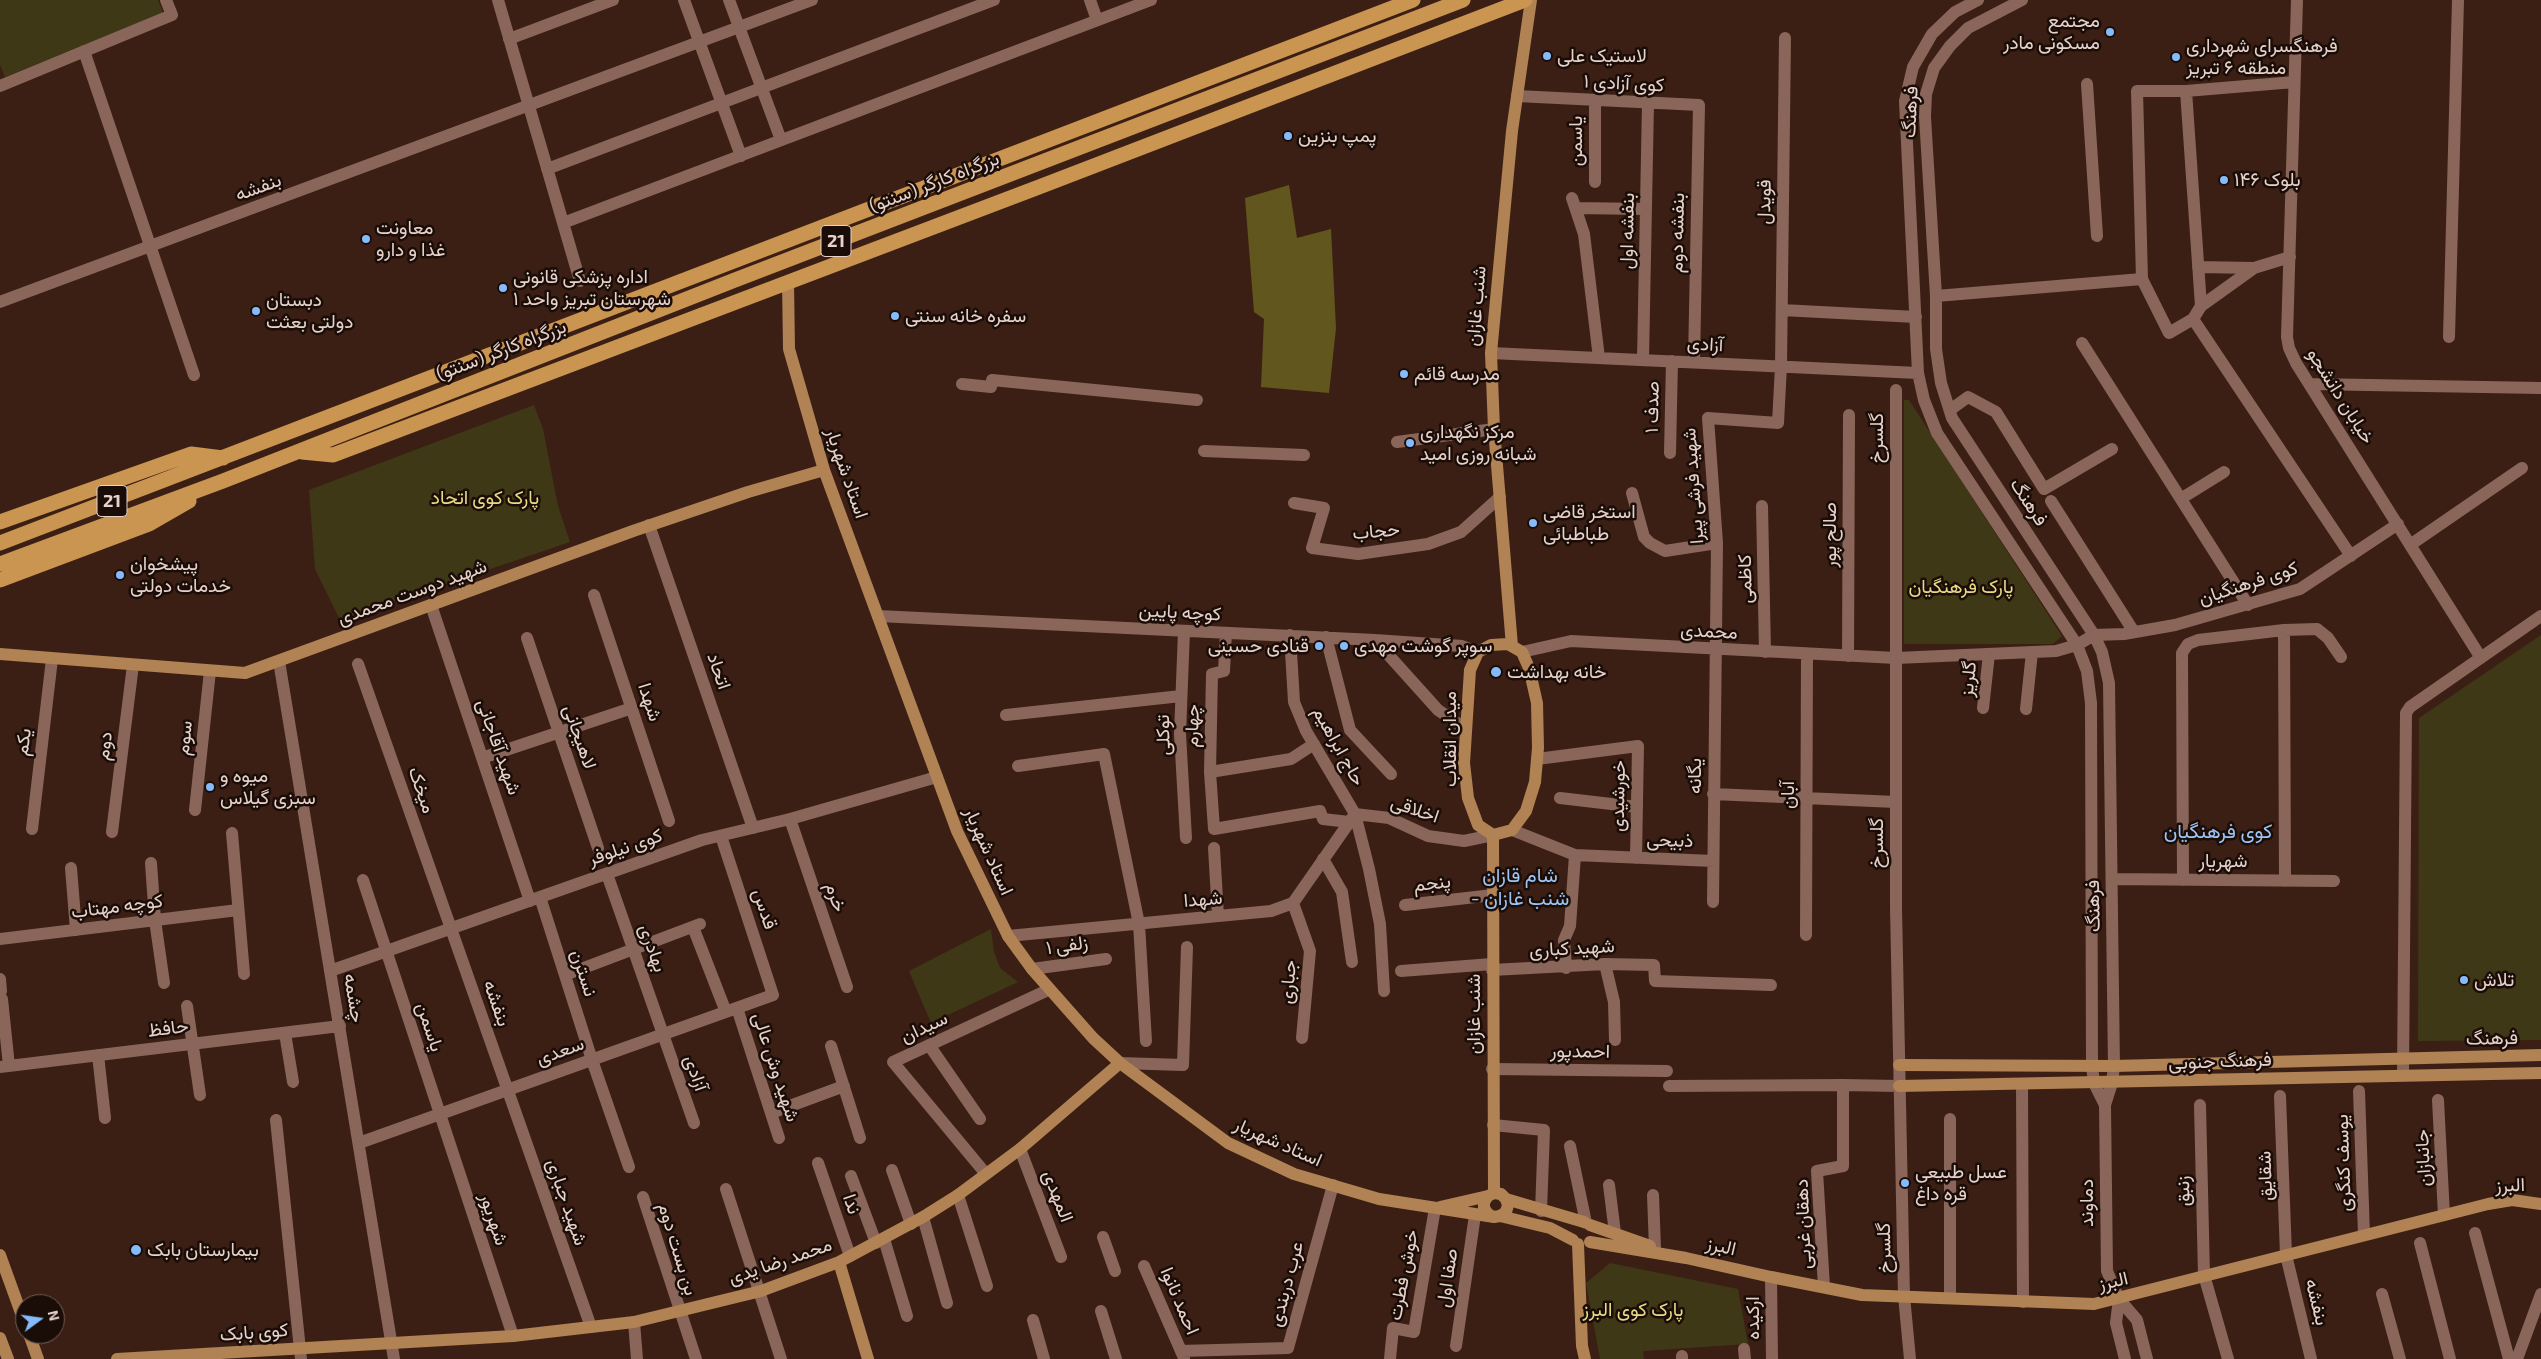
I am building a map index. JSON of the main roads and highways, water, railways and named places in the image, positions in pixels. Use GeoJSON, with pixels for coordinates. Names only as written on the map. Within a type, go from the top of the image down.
{"type":"FeatureCollection","features":[{"type":"Feature","properties":{"kind":"highway","name":"بزرگراه کارگر (سنتو)"},"geometry":{"type":"LineString","coordinates":[[0,543],[1413,0]]}},
{"type":"Feature","properties":{"kind":"highway","name":"بزرگراه کارگر (سنتو)"},"geometry":{"type":"LineString","coordinates":[[0,564],[223,481],[1463,0]]}},
{"type":"Feature","properties":{"kind":"highway"},"geometry":{"type":"LineString","coordinates":[[298,451],[333,454],[1525,0]]}},
{"type":"Feature","properties":{"kind":"highway"},"geometry":{"type":"LineString","coordinates":[[1264,77],[1271,97]]}},
{"type":"Feature","properties":{"kind":"highway"},"geometry":{"type":"LineString","coordinates":[[0,522],[191,454],[224,458]]}},
{"type":"Feature","properties":{"kind":"highway","name":"21"},"geometry":{"type":"LineString","coordinates":[[0,580],[149,524],[223,481]]}},
{"type":"Feature","properties":{"kind":"main road","name":"شنب غازان"},"geometry":{"type":"LineString","coordinates":[[1517,649],[1500,497],[1490,353],[1512,132],[1531,0]]}},
{"type":"Feature","properties":{"kind":"main road","name":"استاد شهریار"},"geometry":{"type":"LineString","coordinates":[[788,282],[789,349],[824,470],[957,831],[1008,936],[1032,969],[1048,990],[1093,1038],[1120,1063],[1228,1143],[1294,1174],[1379,1199],[1497,1217]]}},
{"type":"Feature","properties":{"kind":"main road","name":"شهید دوست محمدی"},"geometry":{"type":"LineString","coordinates":[[0,654],[245,673],[649,525],[748,492],[824,470]]}},
{"type":"Feature","properties":{"kind":"main road","name":"میدان انقلاب"},"geometry":{"type":"LineString","coordinates":[[1493,834],[1478,824],[1468,798],[1464,763],[1470,670],[1478,652],[1491,645],[1508,644],[1517,649]]}},
{"type":"Feature","properties":{"kind":"main road"},"geometry":{"type":"LineString","coordinates":[[1493,834],[1512,830],[1526,811],[1536,782],[1537,703],[1529,668],[1517,649]]}},
{"type":"Feature","properties":{"kind":"main road","name":"شنب غازان"},"geometry":{"type":"LineString","coordinates":[[1493,834],[1492,1069],[1496,1196]]}},
{"type":"Feature","properties":{"kind":"main road","name":"فرهنگ"},"geometry":{"type":"LineString","coordinates":[[1899,1065],[2114,1066],[2541,1055]]}},
{"type":"Feature","properties":{"kind":"main road","name":"محمد رضا یدی"},"geometry":{"type":"LineString","coordinates":[[392,1342],[513,1336],[634,1322],[761,1291],[844,1259],[911,1224],[958,1194],[1020,1149],[1120,1063]]}},
{"type":"Feature","properties":{"kind":"main road","name":"فرهنگ جنوبی"},"geometry":{"type":"LineString","coordinates":[[1899,1086],[2541,1073]]}},
{"type":"Feature","properties":{"kind":"main road","name":"استاد شهریار"},"geometry":{"type":"LineString","coordinates":[[1435,1208],[1496,1196]]}},
{"type":"Feature","properties":{"kind":"main road"},"geometry":{"type":"LineString","coordinates":[[1496,1196],[1508,1205],[1506,1212],[1497,1217],[1488,1214],[1484,1208],[1496,1196]]}},
{"type":"Feature","properties":{"kind":"main road","name":"البرز"},"geometry":{"type":"LineString","coordinates":[[1496,1196],[1587,1224],[1686,1258]]}},
{"type":"Feature","properties":{"kind":"main road","name":"البرز"},"geometry":{"type":"LineString","coordinates":[[1497,1217],[1550,1228],[1581,1243],[1686,1258],[1771,1277],[1862,1294],[2094,1304],[2444,1215],[2512,1200],[2541,1204]]}},
{"type":"Feature","properties":{"kind":"main road"},"geometry":{"type":"LineString","coordinates":[[1581,1243],[1594,1237],[1587,1224],[1574,1227],[1581,1243],[1578,1272],[1582,1346],[1585,1359]]}},
{"type":"Feature","properties":{"kind":"main road"},"geometry":{"type":"LineString","coordinates":[[0,1255],[15,1296]]}},
{"type":"Feature","properties":{"kind":"main road"},"geometry":{"type":"LineString","coordinates":[[844,1259],[868,1359]]}},
{"type":"Feature","properties":{"kind":"main road"},"geometry":{"type":"LineString","coordinates":[[0,1338],[8,1359]]}},
{"type":"Feature","properties":{"kind":"main road","name":"کوی بابک"},"geometry":{"type":"LineString","coordinates":[[118,1359],[300,1353],[392,1342]]}},
{"type":"Feature","properties":{"kind":"main road"},"geometry":{"type":"LineString","coordinates":[[33,1344],[38,1359]]}},
{"type":"Feature","properties":{"kind":"place","name":"مجتمع مسکونی مادر"},"geometry":{"type":"Point","coordinates":[2110,32]}},
{"type":"Feature","properties":{"kind":"place","name":"لاستیک علی"},"geometry":{"type":"Point","coordinates":[1547,56]}},
{"type":"Feature","properties":{"kind":"place","name":"فرهنگسرای شهرداری منطقه ۶ تبریز"},"geometry":{"type":"Point","coordinates":[2176,57]}},
{"type":"Feature","properties":{"kind":"place","name":"پمپ بنزین"},"geometry":{"type":"Point","coordinates":[1288,136]}},
{"type":"Feature","properties":{"kind":"place","name":"بلوک ۱۴۶"},"geometry":{"type":"Point","coordinates":[2224,180]}},
{"type":"Feature","properties":{"kind":"place","name":"معاونت غذا و دارو"},"geometry":{"type":"Point","coordinates":[366,239]}},
{"type":"Feature","properties":{"kind":"place","name":"اداره پزشکی قانونی شهرستان تبریز واحد ۱"},"geometry":{"type":"Point","coordinates":[503,288]}},
{"type":"Feature","properties":{"kind":"place","name":"دبستان دولتی بعثت"},"geometry":{"type":"Point","coordinates":[256,311]}},
{"type":"Feature","properties":{"kind":"place","name":"سفره خانه سنتی"},"geometry":{"type":"Point","coordinates":[895,316]}},
{"type":"Feature","properties":{"kind":"place","name":"مدرسه قائم"},"geometry":{"type":"Point","coordinates":[1404,374]}},
{"type":"Feature","properties":{"kind":"place","name":"مرکز نگهداری شبانه روزی امید"},"geometry":{"type":"Point","coordinates":[1410,443]}},
{"type":"Feature","properties":{"kind":"place","name":"استخر قاضی طباطبائی"},"geometry":{"type":"Point","coordinates":[1533,523]}},
{"type":"Feature","properties":{"kind":"place","name":"پیشخوان خدمات دولتی"},"geometry":{"type":"Point","coordinates":[120,575]}},
{"type":"Feature","properties":{"kind":"place","name":"قنادی حسینی"},"geometry":{"type":"Point","coordinates":[1319,646]}},
{"type":"Feature","properties":{"kind":"place","name":"سوپر گوشت مهدی"},"geometry":{"type":"Point","coordinates":[1344,646]}},
{"type":"Feature","properties":{"kind":"place","name":"خانه بهداشت"},"geometry":{"type":"Point","coordinates":[1496,672]}},
{"type":"Feature","properties":{"kind":"place","name":"میوه و سبزی گیلاس"},"geometry":{"type":"Point","coordinates":[210,787]}},
{"type":"Feature","properties":{"kind":"place","name":"تلاش"},"geometry":{"type":"Point","coordinates":[2464,980]}},
{"type":"Feature","properties":{"kind":"place","name":"عسل طبیعی قره داغ"},"geometry":{"type":"Point","coordinates":[1905,1183]}},
{"type":"Feature","properties":{"kind":"place","name":"بیمارستان بابک"},"geometry":{"type":"Point","coordinates":[136,1250]}},
{"type":"Feature","properties":{"kind":"district","name":"کوی فرهنگیان"},"geometry":{"type":"Point","coordinates":[2218,831]}},
{"type":"Feature","properties":{"kind":"district","name":"شام قازان - شنب غازان"},"geometry":{"type":"Point","coordinates":[1520,886]}},
{"type":"Feature","properties":{"kind":"park label","name":"پارک کوی اتحاد"},"geometry":{"type":"Point","coordinates":[485,498]}},
{"type":"Feature","properties":{"kind":"park label","name":"پارک فرهنگیان"},"geometry":{"type":"Point","coordinates":[1961,587]}},
{"type":"Feature","properties":{"kind":"park label","name":"پارک کوی البرز"},"geometry":{"type":"Point","coordinates":[1633,1310]}}]}
